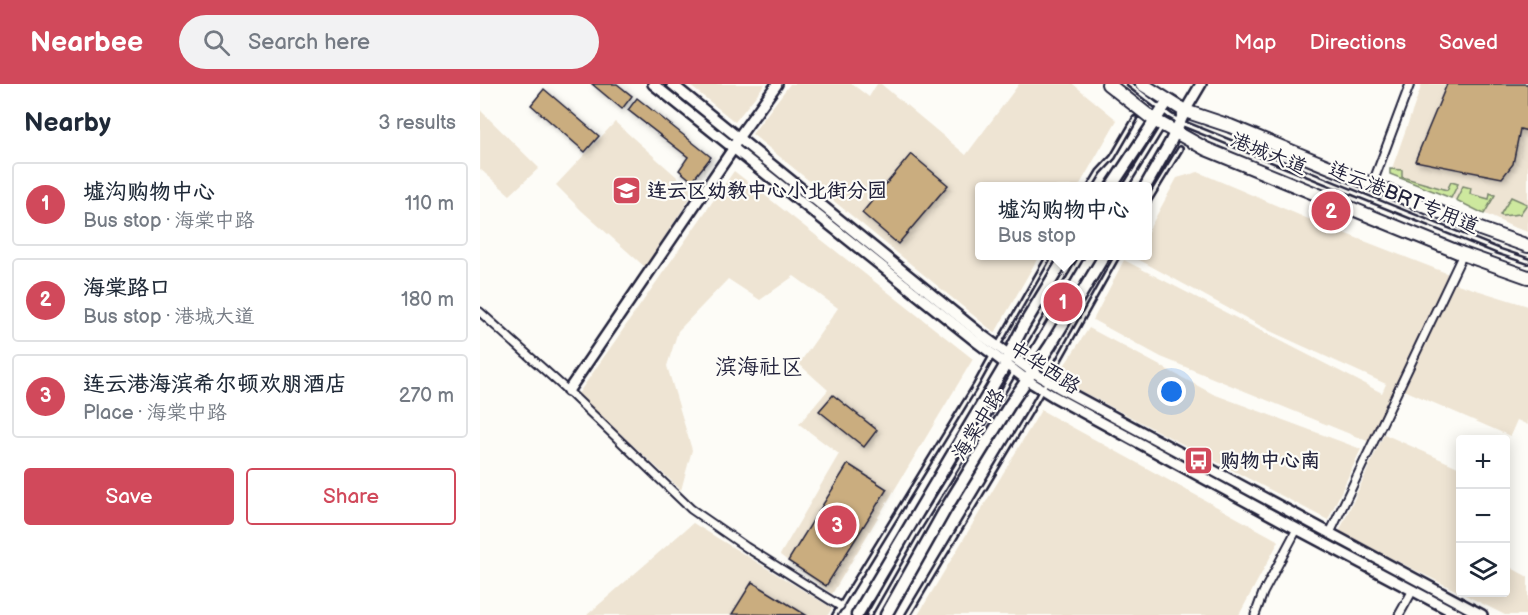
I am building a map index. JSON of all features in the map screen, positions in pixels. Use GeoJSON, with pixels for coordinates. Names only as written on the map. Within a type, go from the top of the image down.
{"type":"FeatureCollection","features":[{"type":"Feature","properties":{"kind":"highway","name":"港城大道"},"geometry":{"type":"LineString","coordinates":[[1107,84],[1180,122],[1230,126],[1480,229],[1528,246]]}},
{"type":"Feature","properties":{"kind":"highway","name":"港城大道"},"geometry":{"type":"LineString","coordinates":[[1142,84],[1162,114],[1180,122],[1206,148],[1463,254],[1528,278]]}},
{"type":"Feature","properties":{"kind":"main road","name":"中华西路"},"geometry":{"type":"LineString","coordinates":[[653,84],[733,149],[1030,376],[1042,390],[1297,530],[1459,615]]}},
{"type":"Feature","properties":{"kind":"main road"},"geometry":{"type":"LineString","coordinates":[[672,84],[995,350]]}},
{"type":"Feature","properties":{"kind":"main road"},"geometry":{"type":"LineString","coordinates":[[568,391],[733,149],[738,138],[777,84]]}},
{"type":"Feature","properties":{"kind":"main road"},"geometry":{"type":"LineString","coordinates":[[1147,182],[1201,84]]}},
{"type":"Feature","properties":{"kind":"main road"},"geometry":{"type":"LineString","coordinates":[[1114,182],[1162,114]]}},
{"type":"Feature","properties":{"kind":"main road","name":"海棠中路"},"geometry":{"type":"LineString","coordinates":[[857,615],[1012,363],[1024,325],[1063,260]]}},
{"type":"Feature","properties":{"kind":"main road","name":"海棠中路"},"geometry":{"type":"LineString","coordinates":[[886,615],[945,510],[1050,346],[1101,260]]}},
{"type":"Feature","properties":{"kind":"main road"},"geometry":{"type":"LineString","coordinates":[[1030,376],[1047,380],[1482,615]]}},
{"type":"Feature","properties":{"kind":"street"},"geometry":{"type":"LineString","coordinates":[[1375,177],[1410,84]]}},
{"type":"Feature","properties":{"kind":"street"},"geometry":{"type":"LineString","coordinates":[[1330,533],[1463,254]]}},
{"type":"Feature","properties":{"kind":"street"},"geometry":{"type":"LineString","coordinates":[[480,312],[568,391],[691,509],[746,547],[840,606]]}},
{"type":"Feature","properties":{"kind":"street"},"geometry":{"type":"LineString","coordinates":[[1255,615],[1263,593],[1297,530]]}},
{"type":"Feature","properties":{"kind":"street"},"geometry":{"type":"LineString","coordinates":[[1399,615],[1413,590]]}},
{"type":"Feature","properties":{"kind":"lane"},"geometry":{"type":"LineString","coordinates":[[1127,182],[1162,114],[1129,84]]}},
{"type":"Feature","properties":{"kind":"lane"},"geometry":{"type":"LineString","coordinates":[[1093,182],[1113,157],[1135,119]]}},
{"type":"Feature","properties":{"kind":"lane","name":"连云港BRT专用道"},"geometry":{"type":"LineString","coordinates":[[1180,122],[1498,251],[1528,261]]}},
{"type":"Feature","properties":{"kind":"lane"},"geometry":{"type":"LineString","coordinates":[[1152,195],[1180,149]]}},
{"type":"Feature","properties":{"kind":"lane"},"geometry":{"type":"LineString","coordinates":[[835,615],[976,385],[1046,260]]}},
{"type":"Feature","properties":{"kind":"lane"},"geometry":{"type":"LineString","coordinates":[[869,615],[914,536],[999,398],[1012,363],[1079,260]]}},
{"type":"Feature","properties":{"kind":"lane"},"geometry":{"type":"LineString","coordinates":[[908,615],[1042,390],[1114,260]]}},
{"type":"Feature","properties":{"kind":"shaded area"},"geometry":{"type":"Polygon","coordinates":[[[688,84],[765,84],[735,122],[688,84]]]}},
{"type":"Feature","properties":{"kind":"shaded area"},"geometry":{"type":"Polygon","coordinates":[[[790,84],[852,84],[869,97],[877,84],[881,84],[966,155],[1019,84],[1073,84],[1117,120],[1081,182],[975,182],[975,260],[1037,260],[995,333],[752,134],[790,84]]]}},
{"type":"Feature","properties":{"kind":"shaded area"},"geometry":{"type":"Polygon","coordinates":[[[1422,84],[1528,84],[1528,232],[1390,174],[1422,84]]]}},
{"type":"Feature","properties":{"kind":"shaded area"},"geometry":{"type":"Polygon","coordinates":[[[480,110],[539,168],[510,195],[480,169],[480,110]]]}},
{"type":"Feature","properties":{"kind":"shaded area"},"geometry":{"type":"Polygon","coordinates":[[[615,122],[694,192],[645,267],[556,185],[615,122]]]}},
{"type":"Feature","properties":{"kind":"shaded area"},"geometry":{"type":"Polygon","coordinates":[[[734,171],[973,359],[832,594],[780,555],[839,454],[799,424],[828,390],[799,364],[838,308],[794,276],[760,300],[728,279],[678,331],[667,366],[692,450],[681,490],[578,394],[734,171]]]}},
{"type":"Feature","properties":{"kind":"shaded area"},"geometry":{"type":"Polygon","coordinates":[[[1198,172],[1318,223],[1454,276],[1372,443],[1161,357],[1093,320],[1124,260],[1382,393],[1386,384],[1270,331],[1140,260],[1152,260],[1152,224],[1177,178],[1198,172]]]}},
{"type":"Feature","properties":{"kind":"shaded area"},"geometry":{"type":"Polygon","coordinates":[[[1454,283],[1528,306],[1528,425],[1517,420],[1510,436],[1404,390],[1454,283]]]}},
{"type":"Feature","properties":{"kind":"shaded area"},"geometry":{"type":"Polygon","coordinates":[[[1089,328],[1213,394],[1361,449],[1328,520],[1056,378],[1089,328]]]}},
{"type":"Feature","properties":{"kind":"shaded area"},"geometry":{"type":"Polygon","coordinates":[[[1041,410],[1279,541],[1239,615],[918,615],[1041,410]]]}},
{"type":"Feature","properties":{"kind":"shaded area"},"geometry":{"type":"Polygon","coordinates":[[[1384,434],[1456,466],[1456,590],[1339,532],[1384,434]]]}},
{"type":"Feature","properties":{"kind":"shaded area"},"geometry":{"type":"Polygon","coordinates":[[[693,523],[832,608],[828,615],[587,615],[693,523]]]}},
{"type":"Feature","properties":{"kind":"shaded area"},"geometry":{"type":"Polygon","coordinates":[[[1510,567],[1528,577],[1528,615],[1505,615],[1469,597],[1510,597],[1510,567]]]}},
{"type":"Feature","properties":{"kind":"green space"},"geometry":{"type":"Polygon","coordinates":[[[1390,169],[1402,170],[1402,177],[1447,190],[1451,182],[1458,184],[1451,198],[1390,174],[1390,169]]]}},
{"type":"Feature","properties":{"kind":"green space"},"geometry":{"type":"Polygon","coordinates":[[[1463,186],[1471,188],[1470,194],[1489,199],[1490,193],[1495,195],[1484,214],[1456,200],[1463,186]]]}},
{"type":"Feature","properties":{"kind":"green space"},"geometry":{"type":"Polygon","coordinates":[[[1511,197],[1527,204],[1520,214],[1500,215],[1511,197]]]}},
{"type":"Feature","properties":{"kind":"building"},"geometry":{"type":"Polygon","coordinates":[[[592,84],[617,84],[632,96],[622,109],[592,84]]]}},
{"type":"Feature","properties":{"kind":"building"},"geometry":{"type":"Polygon","coordinates":[[[1447,84],[1528,84],[1528,131],[1520,129],[1513,164],[1502,178],[1415,161],[1447,84]]]}},
{"type":"Feature","properties":{"kind":"building"},"geometry":{"type":"Polygon","coordinates":[[[544,89],[599,136],[585,152],[531,105],[544,89]]]}},
{"type":"Feature","properties":{"kind":"building"},"geometry":{"type":"Polygon","coordinates":[[[637,98],[711,157],[692,181],[679,170],[688,157],[628,110],[637,98]]]}},
{"type":"Feature","properties":{"kind":"building"},"geometry":{"type":"Polygon","coordinates":[[[911,154],[948,185],[898,244],[862,213],[911,154]]]}},
{"type":"Feature","properties":{"kind":"building"},"geometry":{"type":"Polygon","coordinates":[[[833,395],[877,430],[864,447],[819,411],[833,395]]]}},
{"type":"Feature","properties":{"kind":"building"},"geometry":{"type":"Polygon","coordinates":[[[848,464],[887,489],[826,586],[788,561],[848,464]]]}},
{"type":"Feature","properties":{"kind":"building"},"geometry":{"type":"Polygon","coordinates":[[[752,582],[806,615],[732,614],[752,582]]]}},
{"type":"Feature","properties":{"kind":"place","name":"连云区幼教中心小北街分园"},"geometry":{"type":"Point","coordinates":[626,190]}},
{"type":"Feature","properties":{"kind":"place","name":"海棠路口"},"geometry":{"type":"Point","coordinates":[1331,211]}},
{"type":"Feature","properties":{"kind":"place","name":"墟沟购物中心"},"geometry":{"type":"Point","coordinates":[1063,302]}},
{"type":"Feature","properties":{"kind":"place","name":"购物中心南"},"geometry":{"type":"Point","coordinates":[1199,460]}},
{"type":"Feature","properties":{"kind":"place","name":"连云港海滨希尔顿欢朋酒店"},"geometry":{"type":"Point","coordinates":[837,525]}},
{"type":"Feature","properties":{"kind":"district","name":"滨海社区"},"geometry":{"type":"Point","coordinates":[759,366]}}]}
